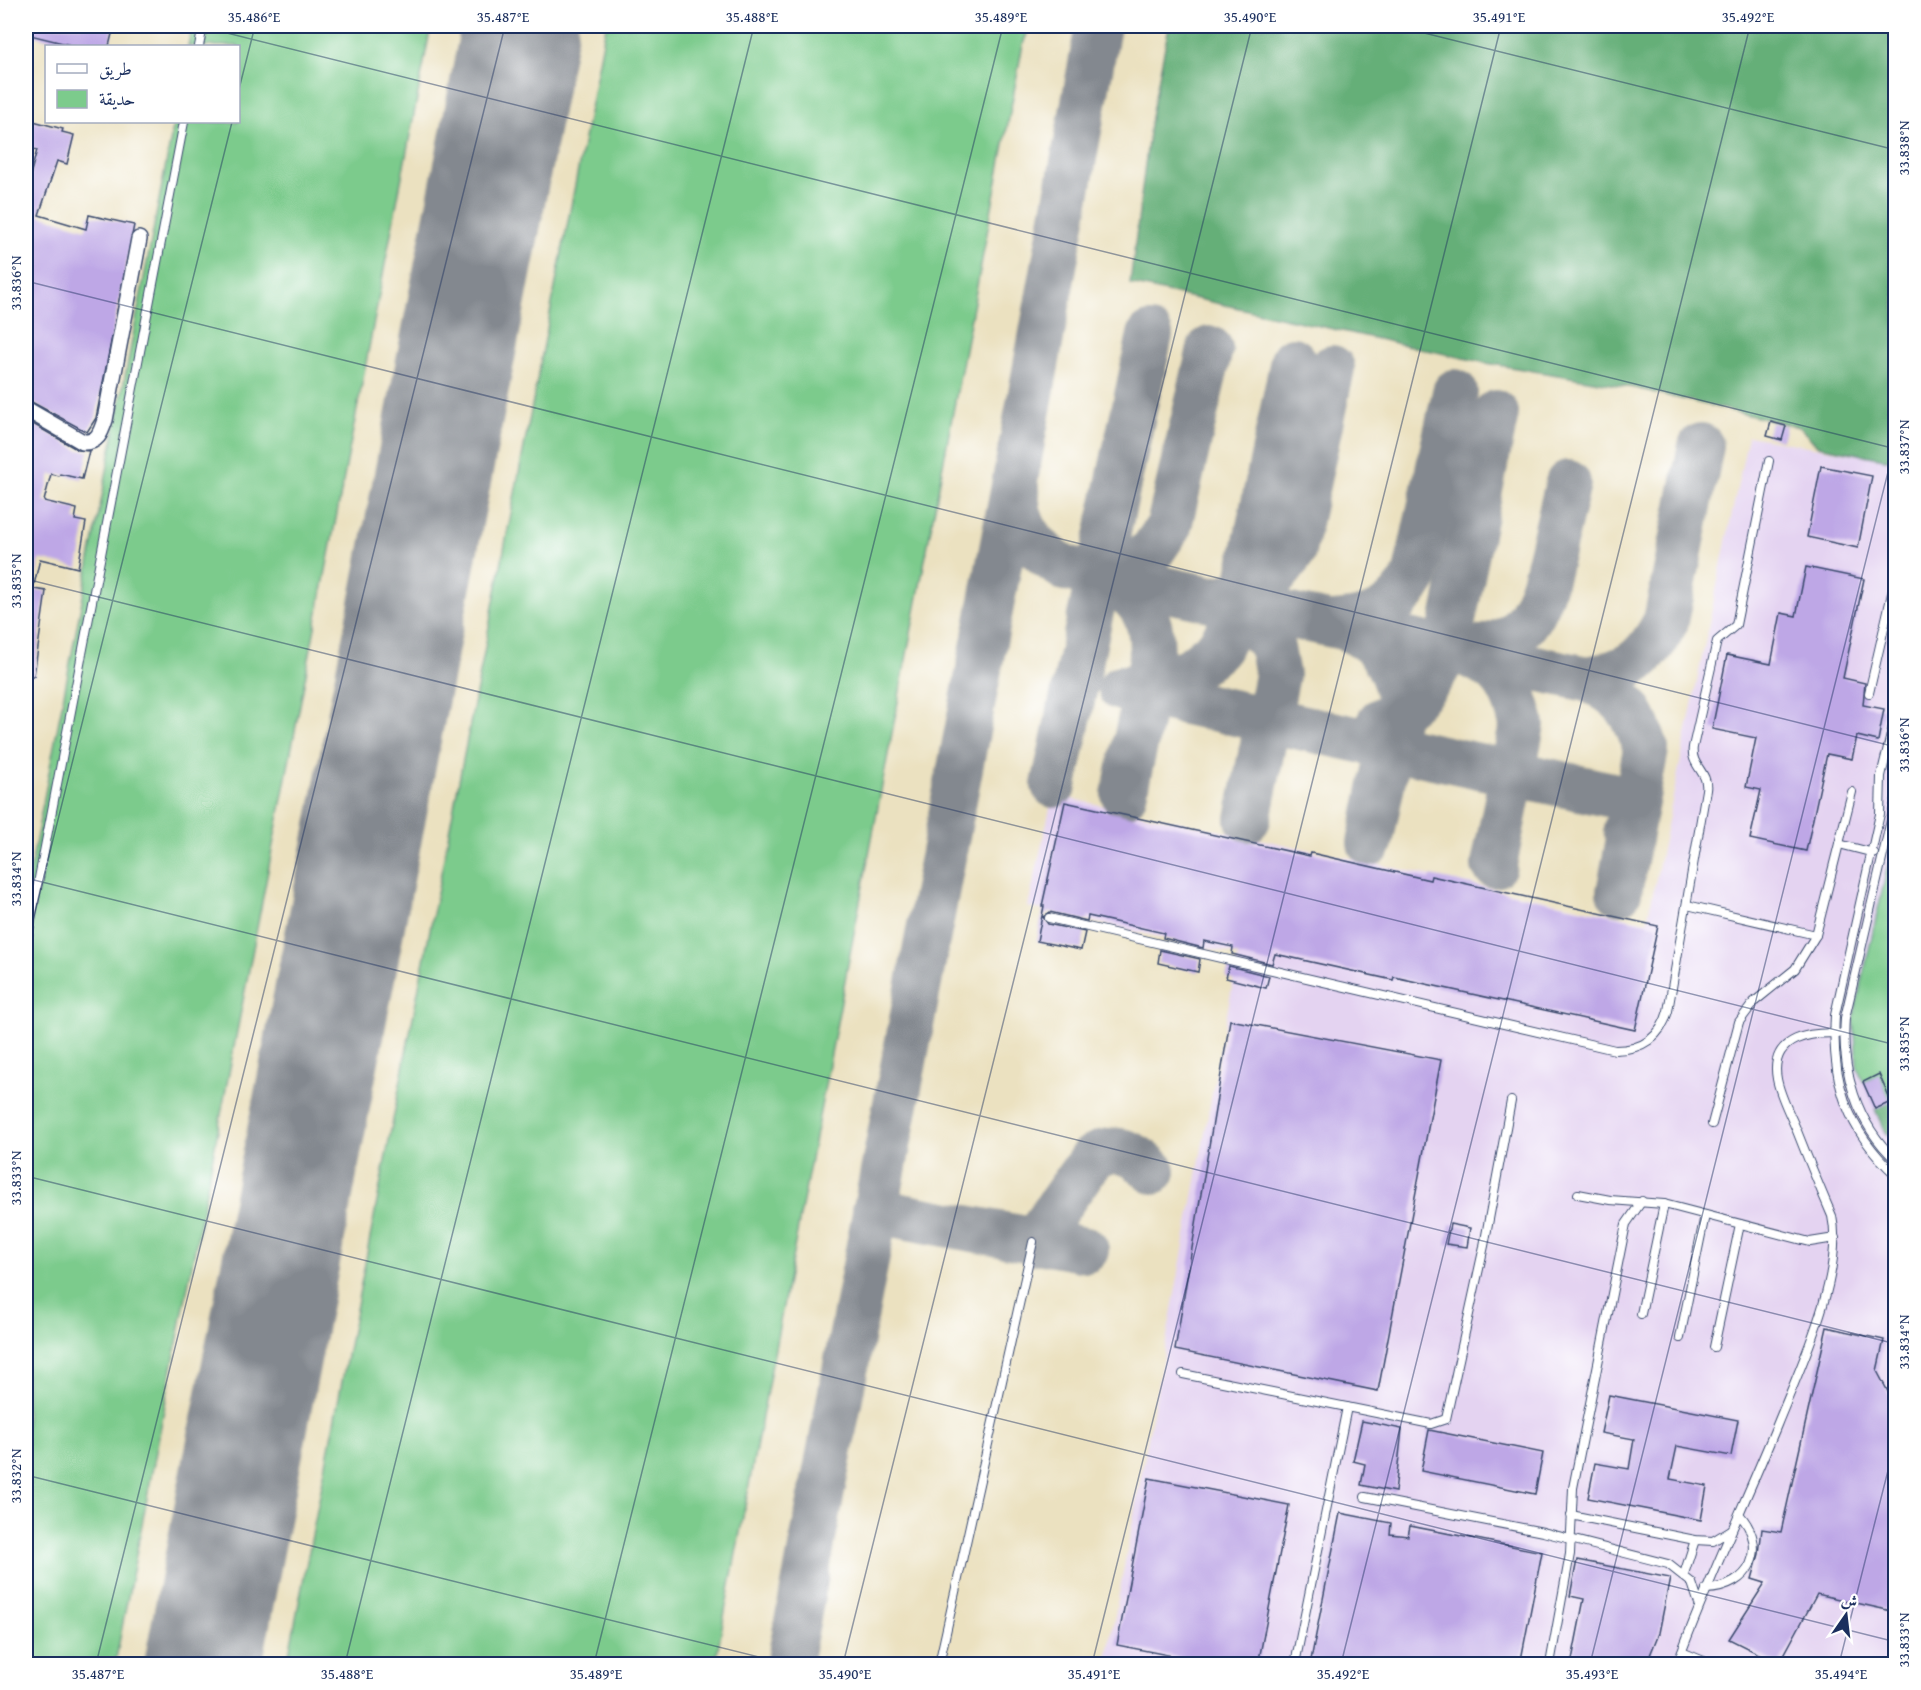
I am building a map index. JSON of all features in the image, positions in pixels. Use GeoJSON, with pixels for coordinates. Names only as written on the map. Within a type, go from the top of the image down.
{"type":"FeatureCollection","features":[{"type":"Feature","properties":{"kind":"street"},"geometry":{"type":"LineString","coordinates":[[26,410],[83,442],[89,443],[100,434],[139,238]]}},
{"type":"Feature","properties":{"kind":"lane"},"geometry":{"type":"LineString","coordinates":[[199,45],[203,26]]}},
{"type":"Feature","properties":{"kind":"lane"},"geometry":{"type":"LineString","coordinates":[[26,946],[184,123]]}},
{"type":"Feature","properties":{"kind":"lane"},"geometry":{"type":"LineString","coordinates":[[1050,918],[1614,1050],[1625,1050],[1646,1044],[1661,1030],[1666,1021],[1707,784],[1692,758],[1693,747],[1717,641],[1736,626],[1769,461]]}},
{"type":"Feature","properties":{"kind":"lane"},"geometry":{"type":"LineString","coordinates":[[1869,693],[1896,576]]}},
{"type":"Feature","properties":{"kind":"lane"},"geometry":{"type":"LineString","coordinates":[[1896,714],[1882,771],[1881,808],[1835,1015],[1834,1033],[1838,1070],[1850,1118],[1863,1142],[1896,1175]]}},
{"type":"Feature","properties":{"kind":"lane"},"geometry":{"type":"LineString","coordinates":[[1712,1124],[1739,1022],[1754,1002],[1795,969],[1816,935],[1852,792]]}},
{"type":"Feature","properties":{"kind":"lane"},"geometry":{"type":"LineString","coordinates":[[1896,799],[1881,855],[1844,1034],[1846,1067],[1855,1098],[1870,1128],[1896,1160]]}},
{"type":"Feature","properties":{"kind":"lane"},"geometry":{"type":"LineString","coordinates":[[1839,844],[1881,855]]}},
{"type":"Feature","properties":{"kind":"lane"},"geometry":{"type":"LineString","coordinates":[[1687,905],[1816,935]]}},
{"type":"Feature","properties":{"kind":"lane"},"geometry":{"type":"LineString","coordinates":[[1677,1665],[1699,1604],[1740,1515],[1811,1337],[1832,1269],[1835,1238],[1832,1216],[1778,1084],[1776,1068],[1786,1046],[1798,1037],[1844,1034]]}},
{"type":"Feature","properties":{"kind":"lane"},"geometry":{"type":"LineString","coordinates":[[1183,1374],[1431,1424],[1442,1422],[1449,1414],[1511,1101]]}},
{"type":"Feature","properties":{"kind":"lane"},"geometry":{"type":"LineString","coordinates":[[1578,1194],[1610,1200],[1664,1204],[1810,1242],[1835,1238]]}},
{"type":"Feature","properties":{"kind":"lane"},"geometry":{"type":"LineString","coordinates":[[1550,1665],[1572,1540],[1573,1488],[1626,1224],[1642,1201]]}},
{"type":"Feature","properties":{"kind":"lane"},"geometry":{"type":"LineString","coordinates":[[1641,1314],[1664,1204]]}},
{"type":"Feature","properties":{"kind":"lane"},"geometry":{"type":"LineString","coordinates":[[1680,1338],[1705,1215]]}},
{"type":"Feature","properties":{"kind":"lane"},"geometry":{"type":"LineString","coordinates":[[1713,1347],[1740,1224]]}},
{"type":"Feature","properties":{"kind":"lane"},"geometry":{"type":"LineString","coordinates":[[939,1665],[1033,1242]]}},
{"type":"Feature","properties":{"kind":"lane"},"geometry":{"type":"LineString","coordinates":[[1295,1665],[1347,1407]]}},
{"type":"Feature","properties":{"kind":"lane"},"geometry":{"type":"LineString","coordinates":[[1365,1497],[1543,1532],[1668,1564],[1684,1574],[1692,1583],[1699,1604]]}},
{"type":"Feature","properties":{"kind":"lane"},"geometry":{"type":"LineString","coordinates":[[1571,1515],[1695,1540],[1721,1538],[1734,1527]]}},
{"type":"Feature","properties":{"kind":"lane"},"geometry":{"type":"LineString","coordinates":[[1706,1589],[1730,1585],[1748,1570],[1753,1559],[1753,1535],[1740,1515]]}},
{"type":"Feature","properties":{"kind":"lane"},"geometry":{"type":"LineString","coordinates":[[1684,1574],[1695,1540]]}},
{"type":"Feature","properties":{"kind":"lane"},"geometry":{"type":"LineString","coordinates":[[1682,1652],[1711,1665]]}},
{"type":"Feature","properties":{"kind":"shaded area"},"geometry":{"type":"Polygon","coordinates":[[[1748,436],[1895,461],[1895,834],[1854,1016],[1857,1067],[1883,1128],[1895,1144],[1895,1664],[1106,1664],[1238,955],[1028,907],[1053,795],[1647,922],[1748,436]]]}},
{"type":"Feature","properties":{"kind":"green space"},"geometry":{"type":"Polygon","coordinates":[[[192,26],[431,26],[115,1664],[26,1664],[26,892],[174,123],[240,123],[240,45],[188,45],[192,26]]]}},
{"type":"Feature","properties":{"kind":"green space"},"geometry":{"type":"Polygon","coordinates":[[[606,26],[1030,26],[1023,44],[715,1664],[287,1664],[606,26]]]}},
{"type":"Feature","properties":{"kind":"green space"},"geometry":{"type":"Polygon","coordinates":[[[1169,26],[1895,26],[1895,461],[1818,446],[1799,427],[1635,388],[1486,363],[1130,284],[1151,117],[1169,26]]]}},
{"type":"Feature","properties":{"kind":"green space"},"geometry":{"type":"Polygon","coordinates":[[[1895,834],[1896,1096],[1891,1102],[1879,1075],[1863,1081],[1857,1067],[1854,1016],[1895,834]]]}},
{"type":"Feature","properties":{"kind":"green space"},"geometry":{"type":"Polygon","coordinates":[[[1895,1096],[1895,1144],[1883,1128],[1875,1109],[1891,1102],[1895,1096]]]}},
{"type":"Feature","properties":{"kind":"building"},"geometry":{"type":"Polygon","coordinates":[[[26,26],[114,26],[109,45],[71,45],[26,34],[26,26]]]}},
{"type":"Feature","properties":{"kind":"building"},"geometry":{"type":"Polygon","coordinates":[[[26,119],[63,129],[62,132],[74,135],[67,164],[57,161],[39,215],[86,229],[89,215],[134,225],[96,418],[87,432],[26,399],[31,370],[26,368],[26,177],[29,179],[37,150],[26,147],[26,119]]]}},
{"type":"Feature","properties":{"kind":"building"},"geometry":{"type":"Polygon","coordinates":[[[26,420],[78,450],[89,451],[82,479],[51,474],[44,501],[77,509],[75,520],[86,522],[78,568],[40,559],[33,589],[46,591],[34,676],[26,676],[26,420]]]}},
{"type":"Feature","properties":{"kind":"building"},"geometry":{"type":"Polygon","coordinates":[[[1771,422],[1786,426],[1782,440],[1767,436],[1771,422]]]}},
{"type":"Feature","properties":{"kind":"building"},"geometry":{"type":"Polygon","coordinates":[[[1821,466],[1872,476],[1858,548],[1807,537],[1821,466]]]}},
{"type":"Feature","properties":{"kind":"building"},"geometry":{"type":"Polygon","coordinates":[[[1806,567],[1864,579],[1843,678],[1865,683],[1863,705],[1884,709],[1878,741],[1857,736],[1852,759],[1827,754],[1806,851],[1750,839],[1761,790],[1746,787],[1756,738],[1712,729],[1727,655],[1771,664],[1781,613],[1796,616],[1806,567]]]}},
{"type":"Feature","properties":{"kind":"building"},"geometry":{"type":"Polygon","coordinates":[[[1065,802],[1310,856],[1311,853],[1430,880],[1431,876],[1658,926],[1635,1030],[1394,977],[1393,980],[1275,954],[1272,964],[1232,954],[1233,947],[1204,941],[1203,948],[1163,938],[1164,933],[1088,916],[1087,921],[1050,912],[1043,917],[1048,924],[1085,932],[1081,950],[1037,941],[1044,906],[1042,906],[1065,802]]]}},
{"type":"Feature","properties":{"kind":"building"},"geometry":{"type":"Polygon","coordinates":[[[1160,950],[1200,959],[1198,972],[1158,963],[1160,950]]]}},
{"type":"Feature","properties":{"kind":"building"},"geometry":{"type":"Polygon","coordinates":[[[1229,966],[1269,976],[1266,988],[1226,978],[1229,966]]]}},
{"type":"Feature","properties":{"kind":"building"},"geometry":{"type":"Polygon","coordinates":[[[1230,1020],[1441,1060],[1378,1391],[1175,1350],[1230,1020]]]}},
{"type":"Feature","properties":{"kind":"building"},"geometry":{"type":"Polygon","coordinates":[[[1879,1074],[1891,1102],[1875,1109],[1863,1082],[1879,1074]]]}},
{"type":"Feature","properties":{"kind":"building"},"geometry":{"type":"Polygon","coordinates":[[[1450,1224],[1470,1228],[1467,1247],[1446,1244],[1450,1224]]]}},
{"type":"Feature","properties":{"kind":"building"},"geometry":{"type":"Polygon","coordinates":[[[1827,1327],[1884,1340],[1877,1371],[1896,1407],[1896,1612],[1817,1594],[1779,1664],[1729,1639],[1765,1583],[1752,1579],[1759,1554],[1762,1529],[1781,1532],[1827,1327]]]}},
{"type":"Feature","properties":{"kind":"building"},"geometry":{"type":"Polygon","coordinates":[[[1609,1395],[1738,1420],[1731,1456],[1677,1446],[1670,1479],[1707,1486],[1701,1520],[1588,1498],[1595,1463],[1629,1469],[1634,1439],[1601,1433],[1609,1395]]]}},
{"type":"Feature","properties":{"kind":"building"},"geometry":{"type":"Polygon","coordinates":[[[1362,1421],[1402,1429],[1395,1492],[1361,1485],[1365,1464],[1353,1461],[1362,1421]]]}},
{"type":"Feature","properties":{"kind":"building"},"geometry":{"type":"Polygon","coordinates":[[[1429,1430],[1543,1453],[1535,1494],[1421,1471],[1429,1430]]]}},
{"type":"Feature","properties":{"kind":"building"},"geometry":{"type":"Polygon","coordinates":[[[1149,1478],[1289,1505],[1258,1665],[1218,1665],[1117,1645],[1149,1478]]]}},
{"type":"Feature","properties":{"kind":"building"},"geometry":{"type":"Polygon","coordinates":[[[1340,1513],[1391,1523],[1390,1534],[1408,1536],[1410,1526],[1542,1552],[1520,1665],[1310,1665],[1340,1513]]]}},
{"type":"Feature","properties":{"kind":"building"},"geometry":{"type":"Polygon","coordinates":[[[1577,1560],[1670,1578],[1659,1633],[1646,1665],[1571,1665],[1584,1599],[1570,1596],[1577,1560]]]}},
{"type":"Feature","properties":{"kind":"taxiway"},"geometry":{"type":"LineString","coordinates":[[789,1664],[1016,475],[1098,26]]}},
{"type":"Feature","properties":{"kind":"taxiway"},"geometry":{"type":"LineString","coordinates":[[1054,785],[1150,335]]}},
{"type":"Feature","properties":{"kind":"taxiway"},"geometry":{"type":"LineString","coordinates":[[1124,795],[1147,686],[1152,647],[1150,630],[1145,614],[1135,600],[1120,587],[1098,575],[1128,568],[1152,551],[1169,526],[1210,349]]}},
{"type":"Feature","properties":{"kind":"taxiway"},"geometry":{"type":"LineString","coordinates":[[1127,688],[1148,685],[1191,670],[1217,649],[1242,610],[1293,360]]}},
{"type":"Feature","properties":{"kind":"taxiway"},"geometry":{"type":"LineString","coordinates":[[1248,819],[1277,675],[1272,648],[1258,626],[1242,610],[1217,599],[1262,586],[1277,573],[1293,551],[1332,368]]}},
{"type":"Feature","properties":{"kind":"taxiway"},"geometry":{"type":"LineString","coordinates":[[1370,843],[1400,696],[1391,669],[1379,650],[1361,635],[1334,624],[1361,620],[1382,612],[1399,599],[1415,577],[1455,392]]}},
{"type":"Feature","properties":{"kind":"taxiway"},"geometry":{"type":"LineString","coordinates":[[1380,721],[1412,700],[1435,672],[1447,649],[1496,413]]}},
{"type":"Feature","properties":{"kind":"taxiway"},"geometry":{"type":"LineString","coordinates":[[1587,679],[1615,672],[1635,662],[1651,646],[1666,621],[1701,446]]}},
{"type":"Feature","properties":{"kind":"taxiway"},"geometry":{"type":"LineString","coordinates":[[1494,865],[1522,725],[1514,698],[1503,678],[1486,664],[1460,652],[1499,643],[1524,625],[1539,597],[1545,579],[1568,483]]}},
{"type":"Feature","properties":{"kind":"taxiway"},"geometry":{"type":"LineString","coordinates":[[1016,488],[1019,515],[1028,535],[1043,553],[1065,568],[1587,679],[1610,691],[1632,714],[1646,749],[1619,892]]}},
{"type":"Feature","properties":{"kind":"taxiway"},"geometry":{"type":"LineString","coordinates":[[1121,688],[1635,800],[1626,829]]}},
{"type":"Feature","properties":{"kind":"taxiway"},"geometry":{"type":"LineString","coordinates":[[1033,1242],[1092,1158],[1109,1151],[1125,1152],[1139,1159],[1153,1171]]}},
{"type":"Feature","properties":{"kind":"taxiway"},"geometry":{"type":"LineString","coordinates":[[875,1211],[1086,1250]]}},
{"type":"Feature","properties":{"kind":"runway"},"geometry":{"type":"LineString","coordinates":[[203,1664],[520,26]]}}]}
